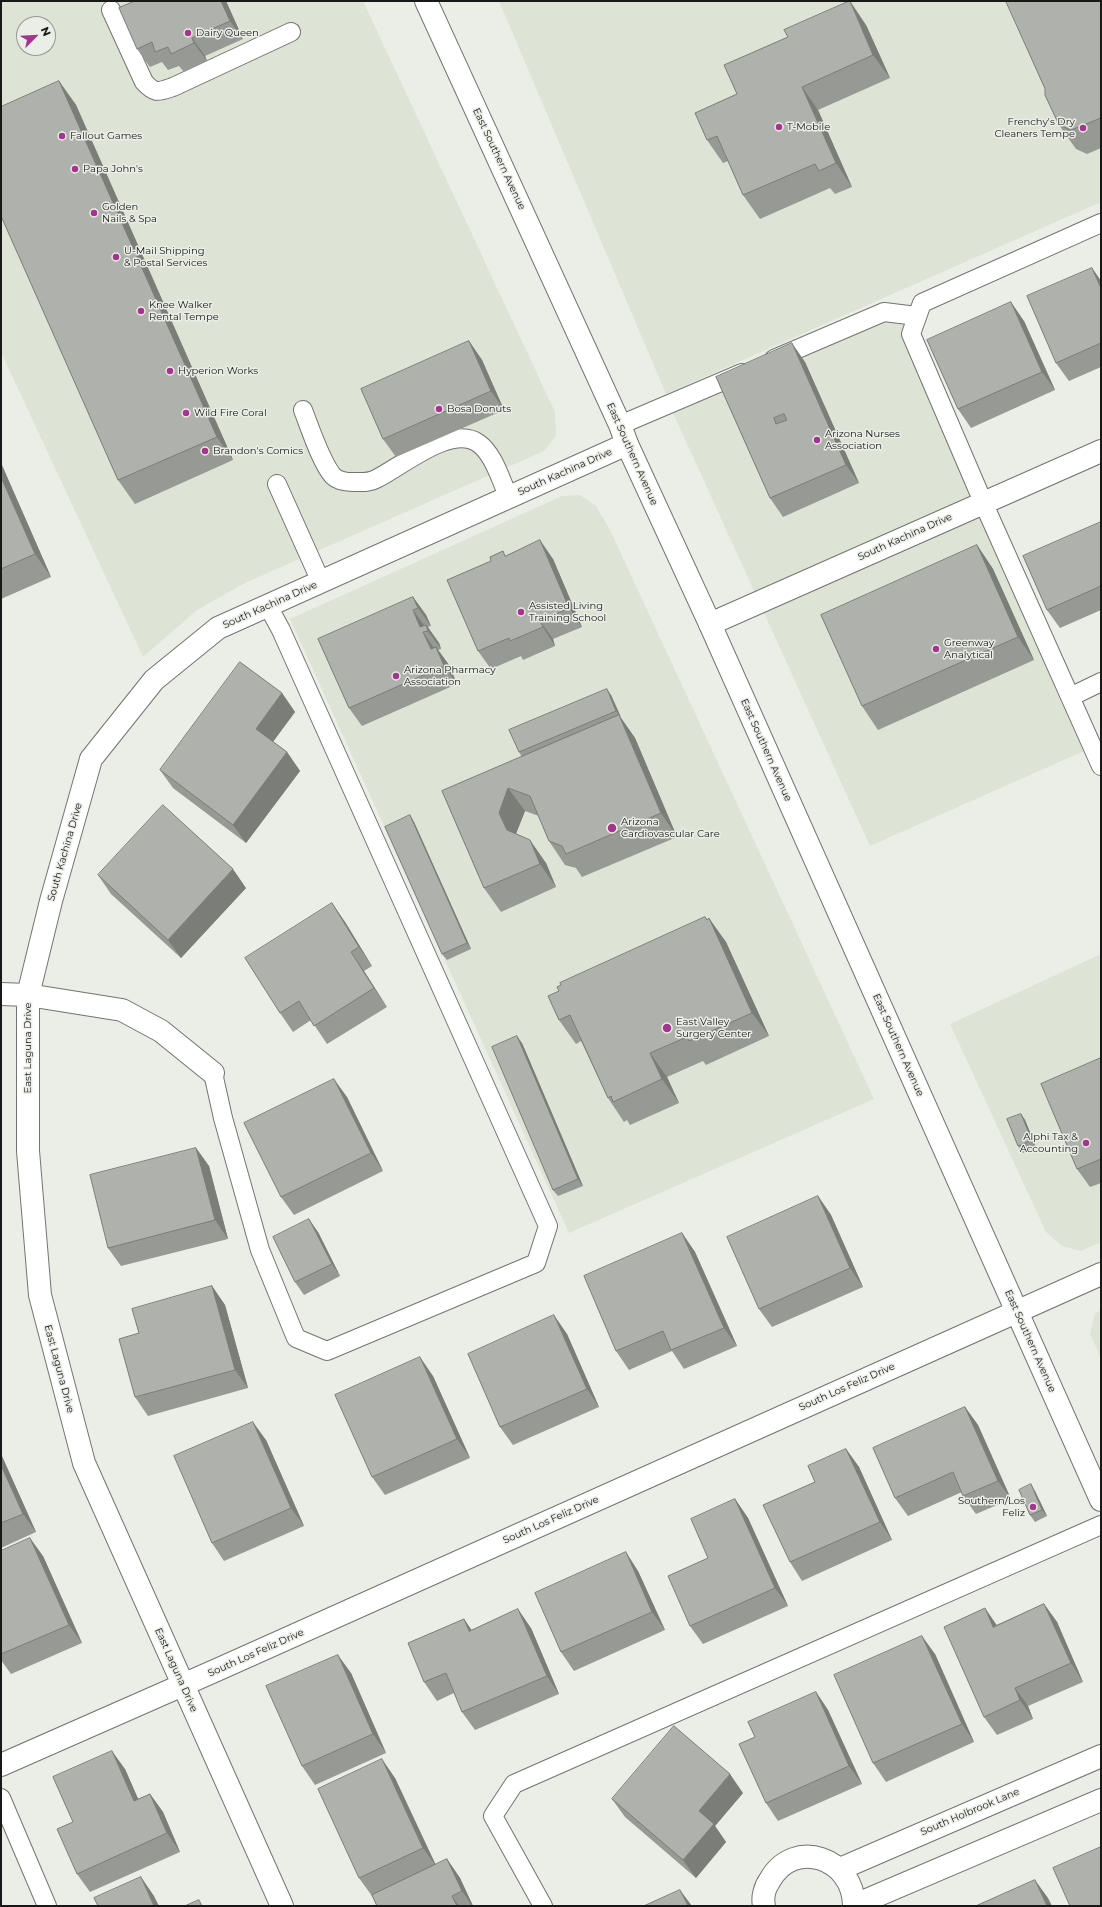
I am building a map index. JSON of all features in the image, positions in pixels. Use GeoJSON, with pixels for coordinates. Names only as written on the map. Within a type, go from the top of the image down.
{"type":"FeatureCollection","features":[{"type":"Feature","properties":{"kind":"street","name":"East Southern Avenue"},"geometry":{"type":"LineString","coordinates":[[426,1],[710,624],[1101,1500]]}},
{"type":"Feature","properties":{"kind":"street","name":"South Kachina Drive"},"geometry":{"type":"LineString","coordinates":[[28,995],[51,901],[91,759],[154,680],[218,628],[509,498],[623,435]]}},
{"type":"Feature","properties":{"kind":"street","name":"South Kachina Drive"},"geometry":{"type":"LineString","coordinates":[[710,624],[1101,451]]}},
{"type":"Feature","properties":{"kind":"street"},"geometry":{"type":"LineString","coordinates":[[1,994],[28,995]]}},
{"type":"Feature","properties":{"kind":"street","name":"East Laguna Drive"},"geometry":{"type":"LineString","coordinates":[[213,1073],[161,1031],[122,1010],[28,995],[28,1151],[40,1295],[84,1463],[282,1906]]}},
{"type":"Feature","properties":{"kind":"street","name":"South Los Feliz Drive"},"geometry":{"type":"LineString","coordinates":[[1,1764],[183,1685],[1101,1274]]}},
{"type":"Feature","properties":{"kind":"street","name":"South Holbrook Lane"},"geometry":{"type":"LineString","coordinates":[[840,1869],[1101,1756]]}},
{"type":"Feature","properties":{"kind":"street"},"geometry":{"type":"LineString","coordinates":[[764,1906],[766,1886],[774,1873],[785,1863],[799,1858],[814,1857],[828,1861],[840,1869],[848,1879],[853,1891],[854,1906],[1101,1800]]}},
{"type":"Feature","properties":{"kind":"lane"},"geometry":{"type":"LineString","coordinates":[[111,10],[144,82],[151,90],[159,92],[173,87],[291,32]]}},
{"type":"Feature","properties":{"kind":"lane"},"geometry":{"type":"LineString","coordinates":[[1101,223],[922,303],[911,334],[983,502],[1101,766]]}},
{"type":"Feature","properties":{"kind":"lane"},"geometry":{"type":"LineString","coordinates":[[623,435],[884,312],[917,316]]}},
{"type":"Feature","properties":{"kind":"lane"},"geometry":{"type":"LineString","coordinates":[[303,410],[327,467],[334,477],[346,482],[366,482],[376,479],[414,456],[461,437],[479,443],[488,455],[509,498]]}},
{"type":"Feature","properties":{"kind":"lane"},"geometry":{"type":"LineString","coordinates":[[277,484],[321,582]]}},
{"type":"Feature","properties":{"kind":"lane"},"geometry":{"type":"LineString","coordinates":[[213,1073],[223,1118],[260,1250],[296,1338],[327,1352],[536,1264],[548,1226],[281,630],[268,606]]}},
{"type":"Feature","properties":{"kind":"lane"},"geometry":{"type":"LineString","coordinates":[[1070,697],[1101,682]]}},
{"type":"Feature","properties":{"kind":"lane"},"geometry":{"type":"LineString","coordinates":[[543,1906],[493,1816],[514,1784],[1101,1525]]}},
{"type":"Feature","properties":{"kind":"lane"},"geometry":{"type":"LineString","coordinates":[[1,1798],[47,1906]]}},
{"type":"Feature","properties":{"kind":"shaded area"},"geometry":{"type":"Polygon","coordinates":[[[1,1],[363,1],[555,412],[556,436],[544,451],[245,583],[197,610],[143,657],[1,352],[1,1]]]}},
{"type":"Feature","properties":{"kind":"shaded area"},"geometry":{"type":"Polygon","coordinates":[[[499,1],[1101,1],[1101,202],[666,394],[499,1]]]}},
{"type":"Feature","properties":{"kind":"shaded area"},"geometry":{"type":"Polygon","coordinates":[[[884,312],[917,316],[911,334],[1093,747],[870,846],[669,404],[884,312]]]}},
{"type":"Feature","properties":{"kind":"shaded area"},"geometry":{"type":"Polygon","coordinates":[[[580,495],[596,506],[610,530],[874,1099],[569,1233],[290,619],[562,496],[580,495]]]}},
{"type":"Feature","properties":{"kind":"shaded area"},"geometry":{"type":"Polygon","coordinates":[[[1101,954],[1101,1242],[1081,1251],[1062,1246],[1046,1232],[950,1024],[1101,954]]]}},
{"type":"Feature","properties":{"kind":"shaded area"},"geometry":{"type":"Polygon","coordinates":[[[1101,1310],[1101,1358],[1090,1334],[1095,1314],[1101,1310]]]}},
{"type":"Feature","properties":{"kind":"building"},"geometry":{"type":"Polygon","coordinates":[[[135,1],[221,1],[230,21],[192,38],[194,43],[171,54],[168,47],[155,52],[152,42],[137,49],[119,8],[135,1]]]}},
{"type":"Feature","properties":{"kind":"building","name":"T-Mobile"},"geometry":{"type":"Polygon","coordinates":[[[850,1],[873,55],[802,87],[836,163],[819,171],[815,164],[743,195],[717,136],[707,140],[695,113],[737,94],[724,65],[788,37],[784,30],[850,1]]]}},
{"type":"Feature","properties":{"kind":"building"},"geometry":{"type":"Polygon","coordinates":[[[1006,1],[1101,1],[1101,118],[1071,130],[1059,125],[1045,95],[1045,89],[1006,1]]]}},
{"type":"Feature","properties":{"kind":"building"},"geometry":{"type":"Polygon","coordinates":[[[59,81],[217,437],[118,480],[1,216],[1,107],[59,81]]]}},
{"type":"Feature","properties":{"kind":"building"},"geometry":{"type":"Polygon","coordinates":[[[1092,268],[1101,288],[1101,343],[1056,363],[1027,296],[1092,268]]]}},
{"type":"Feature","properties":{"kind":"building"},"geometry":{"type":"Polygon","coordinates":[[[1011,302],[1042,372],[958,409],[927,340],[1011,302]]]}},
{"type":"Feature","properties":{"kind":"building"},"geometry":{"type":"Polygon","coordinates":[[[469,341],[491,391],[383,439],[361,389],[469,341]]]}},
{"type":"Feature","properties":{"kind":"building","name":"Arizona Nurses Association"},"geometry":{"type":"Polygon","coordinates":[[[792,343],[846,465],[770,498],[716,377],[792,343]],[[784,414],[774,418],[776,424],[787,420],[784,414]]]}},
{"type":"Feature","properties":{"kind":"building"},"geometry":{"type":"Polygon","coordinates":[[[1,477],[35,554],[1,569],[1,477]]]}},
{"type":"Feature","properties":{"kind":"building"},"geometry":{"type":"Polygon","coordinates":[[[1101,522],[1101,586],[1047,610],[1023,556],[1101,522]]]}},
{"type":"Feature","properties":{"kind":"building","name":"Assisted Living Training School"},"geometry":{"type":"Polygon","coordinates":[[[540,540],[569,608],[540,621],[543,627],[510,641],[509,638],[478,651],[447,580],[491,561],[490,557],[503,551],[505,556],[540,540]]]}},
{"type":"Feature","properties":{"kind":"building","name":"Greenway Analytical"},"geometry":{"type":"Polygon","coordinates":[[[977,545],[1018,637],[862,706],[821,615],[977,545]]]}},
{"type":"Feature","properties":{"kind":"building","name":"Arizona Pharmacy Association"},"geometry":{"type":"Polygon","coordinates":[[[413,597],[418,608],[413,610],[420,627],[426,625],[428,631],[423,632],[431,649],[436,647],[444,666],[349,708],[318,639],[413,597]]]}},
{"type":"Feature","properties":{"kind":"building"},"geometry":{"type":"Polygon","coordinates":[[[240,662],[282,693],[256,729],[287,752],[233,825],[160,770],[240,662]]]}},
{"type":"Feature","properties":{"kind":"building"},"geometry":{"type":"Polygon","coordinates":[[[607,689],[616,711],[519,752],[509,730],[607,689]]]}},
{"type":"Feature","properties":{"kind":"building","name":"Arizona Cardiovascular Care"},"geometry":{"type":"Polygon","coordinates":[[[619,715],[661,813],[566,854],[562,846],[549,841],[530,796],[508,788],[499,813],[507,830],[530,840],[540,864],[484,888],[442,791],[619,715]]]}},
{"type":"Feature","properties":{"kind":"building"},"geometry":{"type":"Polygon","coordinates":[[[163,805],[233,869],[168,940],[98,875],[163,805]]]}},
{"type":"Feature","properties":{"kind":"building"},"geometry":{"type":"Polygon","coordinates":[[[410,815],[467,943],[442,954],[385,827],[410,815]]]}},
{"type":"Feature","properties":{"kind":"building"},"geometry":{"type":"Polygon","coordinates":[[[332,903],[359,947],[351,952],[374,988],[314,1026],[299,1001],[280,1013],[245,958],[332,903]]]}},
{"type":"Feature","properties":{"kind":"building","name":"East Valley Surgery Center"},"geometry":{"type":"Polygon","coordinates":[[[705,917],[707,920],[709,918],[752,1013],[689,1041],[687,1037],[650,1053],[662,1079],[613,1102],[611,1096],[608,1098],[570,1015],[559,1020],[548,996],[559,991],[557,987],[561,985],[560,983],[705,917]]]}},
{"type":"Feature","properties":{"kind":"building"},"geometry":{"type":"Polygon","coordinates":[[[517,1036],[578,1179],[553,1190],[492,1047],[517,1036]]]}},
{"type":"Feature","properties":{"kind":"building","name":"Alphi Tax & Accounting"},"geometry":{"type":"Polygon","coordinates":[[[1101,1058],[1101,1159],[1077,1169],[1041,1084],[1101,1058]]]}},
{"type":"Feature","properties":{"kind":"building"},"geometry":{"type":"Polygon","coordinates":[[[334,1079],[371,1153],[281,1197],[244,1123],[334,1079]]]}},
{"type":"Feature","properties":{"kind":"building"},"geometry":{"type":"Polygon","coordinates":[[[1021,1114],[1032,1140],[1018,1146],[1007,1119],[1021,1114]]]}},
{"type":"Feature","properties":{"kind":"building"},"geometry":{"type":"Polygon","coordinates":[[[196,1148],[215,1220],[108,1248],[90,1175],[196,1148]]]}},
{"type":"Feature","properties":{"kind":"building"},"geometry":{"type":"Polygon","coordinates":[[[818,1196],[850,1268],[759,1309],[727,1237],[818,1196]]]}},
{"type":"Feature","properties":{"kind":"building"},"geometry":{"type":"Polygon","coordinates":[[[309,1219],[332,1264],[295,1282],[273,1237],[309,1219]]]}},
{"type":"Feature","properties":{"kind":"building"},"geometry":{"type":"Polygon","coordinates":[[[682,1233],[724,1328],[671,1350],[663,1331],[616,1351],[584,1276],[682,1233]]]}},
{"type":"Feature","properties":{"kind":"building"},"geometry":{"type":"Polygon","coordinates":[[[212,1286],[235,1370],[135,1397],[119,1339],[139,1333],[132,1309],[212,1286]]]}},
{"type":"Feature","properties":{"kind":"building"},"geometry":{"type":"Polygon","coordinates":[[[554,1315],[587,1389],[500,1427],[468,1354],[554,1315]]]}},
{"type":"Feature","properties":{"kind":"building"},"geometry":{"type":"Polygon","coordinates":[[[420,1357],[457,1439],[372,1477],[335,1395],[420,1357]]]}},
{"type":"Feature","properties":{"kind":"building"},"geometry":{"type":"Polygon","coordinates":[[[965,1407],[998,1481],[963,1496],[953,1472],[895,1498],[873,1448],[965,1407]]]}},
{"type":"Feature","properties":{"kind":"building"},"geometry":{"type":"Polygon","coordinates":[[[253,1422],[291,1508],[212,1543],[174,1456],[253,1422]]]}},
{"type":"Feature","properties":{"kind":"building"},"geometry":{"type":"Polygon","coordinates":[[[846,1449],[880,1522],[790,1562],[763,1505],[815,1482],[808,1466],[846,1449]]]}},
{"type":"Feature","properties":{"kind":"building"},"geometry":{"type":"Polygon","coordinates":[[[1,1465],[23,1514],[1,1523],[1,1465]]]}},
{"type":"Feature","properties":{"kind":"building"},"geometry":{"type":"Polygon","coordinates":[[[1031,1484],[1042,1510],[1030,1515],[1019,1490],[1031,1484]]]}},
{"type":"Feature","properties":{"kind":"building"},"geometry":{"type":"Polygon","coordinates":[[[735,1499],[775,1588],[690,1626],[668,1576],[708,1558],[691,1519],[735,1499]]]}},
{"type":"Feature","properties":{"kind":"building"},"geometry":{"type":"Polygon","coordinates":[[[30,1538],[69,1625],[1,1654],[1,1551],[30,1538]]]}},
{"type":"Feature","properties":{"kind":"building"},"geometry":{"type":"Polygon","coordinates":[[[626,1552],[652,1612],[561,1652],[535,1593],[626,1552]]]}},
{"type":"Feature","properties":{"kind":"building"},"geometry":{"type":"Polygon","coordinates":[[[1044,1604],[1071,1663],[1015,1688],[1020,1700],[984,1717],[944,1627],[985,1608],[993,1627],[1044,1604]]]}},
{"type":"Feature","properties":{"kind":"building"},"geometry":{"type":"Polygon","coordinates":[[[518,1609],[547,1676],[462,1712],[446,1673],[424,1682],[408,1643],[464,1619],[469,1631],[518,1609]]]}},
{"type":"Feature","properties":{"kind":"building"},"geometry":{"type":"Polygon","coordinates":[[[922,1636],[962,1724],[873,1763],[834,1675],[922,1636]]]}},
{"type":"Feature","properties":{"kind":"building"},"geometry":{"type":"Polygon","coordinates":[[[338,1655],[373,1734],[302,1766],[266,1686],[338,1655]]]}},
{"type":"Feature","properties":{"kind":"building"},"geometry":{"type":"Polygon","coordinates":[[[816,1692],[849,1766],[766,1803],[739,1744],[755,1737],[748,1722],[816,1692]]]}},
{"type":"Feature","properties":{"kind":"building"},"geometry":{"type":"Polygon","coordinates":[[[674,1726],[730,1774],[699,1811],[714,1824],[683,1860],[612,1799],[674,1726]]]}},
{"type":"Feature","properties":{"kind":"building"},"geometry":{"type":"Polygon","coordinates":[[[112,1751],[134,1801],[150,1794],[167,1833],[77,1874],[57,1829],[73,1822],[53,1777],[112,1751]]]}},
{"type":"Feature","properties":{"kind":"building"},"geometry":{"type":"Polygon","coordinates":[[[382,1759],[423,1848],[359,1878],[318,1789],[382,1759]]]}},
{"type":"Feature","properties":{"kind":"building"},"geometry":{"type":"Polygon","coordinates":[[[1101,1847],[1101,1906],[1070,1906],[1053,1868],[1101,1847]]]}},
{"type":"Feature","properties":{"kind":"building"},"geometry":{"type":"Polygon","coordinates":[[[447,1859],[462,1891],[452,1896],[457,1906],[377,1906],[372,1895],[447,1859]]]}},
{"type":"Feature","properties":{"kind":"building"},"geometry":{"type":"Polygon","coordinates":[[[141,1877],[154,1906],[98,1906],[94,1898],[141,1877]]]}},
{"type":"Feature","properties":{"kind":"building"},"geometry":{"type":"Polygon","coordinates":[[[1035,1880],[1047,1906],[976,1906],[1035,1880]]]}},
{"type":"Feature","properties":{"kind":"building"},"geometry":{"type":"Polygon","coordinates":[[[680,1890],[688,1906],[644,1906],[680,1890]]]}},
{"type":"Feature","properties":{"kind":"building"},"geometry":{"type":"Polygon","coordinates":[[[199,1900],[202,1906],[185,1906],[199,1900]]]}},
{"type":"Feature","properties":{"kind":"place","name":"Dairy Queen"},"geometry":{"type":"Point","coordinates":[188,33]}},
{"type":"Feature","properties":{"kind":"place","name":"T-Mobile"},"geometry":{"type":"Point","coordinates":[779,127]}},
{"type":"Feature","properties":{"kind":"place","name":"Frenchy's Dry Cleaners Tempe"},"geometry":{"type":"Point","coordinates":[1083,128]}},
{"type":"Feature","properties":{"kind":"place","name":"Fallout Games"},"geometry":{"type":"Point","coordinates":[62,136]}},
{"type":"Feature","properties":{"kind":"place","name":"Papa John's"},"geometry":{"type":"Point","coordinates":[75,169]}},
{"type":"Feature","properties":{"kind":"place","name":"Golden Nails & Spa"},"geometry":{"type":"Point","coordinates":[94,213]}},
{"type":"Feature","properties":{"kind":"place","name":"U-Mail Shipping & Postal Services"},"geometry":{"type":"Point","coordinates":[116,257]}},
{"type":"Feature","properties":{"kind":"place","name":"Knee Walker Rental Tempe"},"geometry":{"type":"Point","coordinates":[141,311]}},
{"type":"Feature","properties":{"kind":"place","name":"Hyperion Works"},"geometry":{"type":"Point","coordinates":[170,371]}},
{"type":"Feature","properties":{"kind":"place","name":"Bosa Donuts"},"geometry":{"type":"Point","coordinates":[439,409]}},
{"type":"Feature","properties":{"kind":"place","name":"Wild Fire Coral"},"geometry":{"type":"Point","coordinates":[186,413]}},
{"type":"Feature","properties":{"kind":"place","name":"Arizona Nurses Association"},"geometry":{"type":"Point","coordinates":[817,440]}},
{"type":"Feature","properties":{"kind":"place","name":"Brandon's Comics"},"geometry":{"type":"Point","coordinates":[205,451]}},
{"type":"Feature","properties":{"kind":"place","name":"Assisted Living Training School"},"geometry":{"type":"Point","coordinates":[521,612]}},
{"type":"Feature","properties":{"kind":"place","name":"Greenway Analytical"},"geometry":{"type":"Point","coordinates":[936,649]}},
{"type":"Feature","properties":{"kind":"place","name":"Arizona Pharmacy Association"},"geometry":{"type":"Point","coordinates":[396,676]}},
{"type":"Feature","properties":{"kind":"place","name":"Arizona Cardiovascular Care"},"geometry":{"type":"Point","coordinates":[612,828]}},
{"type":"Feature","properties":{"kind":"place","name":"East Valley Surgery Center"},"geometry":{"type":"Point","coordinates":[667,1028]}},
{"type":"Feature","properties":{"kind":"place","name":"Alphi Tax & Accounting"},"geometry":{"type":"Point","coordinates":[1086,1143]}},
{"type":"Feature","properties":{"kind":"place","name":"Southern/Los Feliz"},"geometry":{"type":"Point","coordinates":[1033,1507]}}]}
